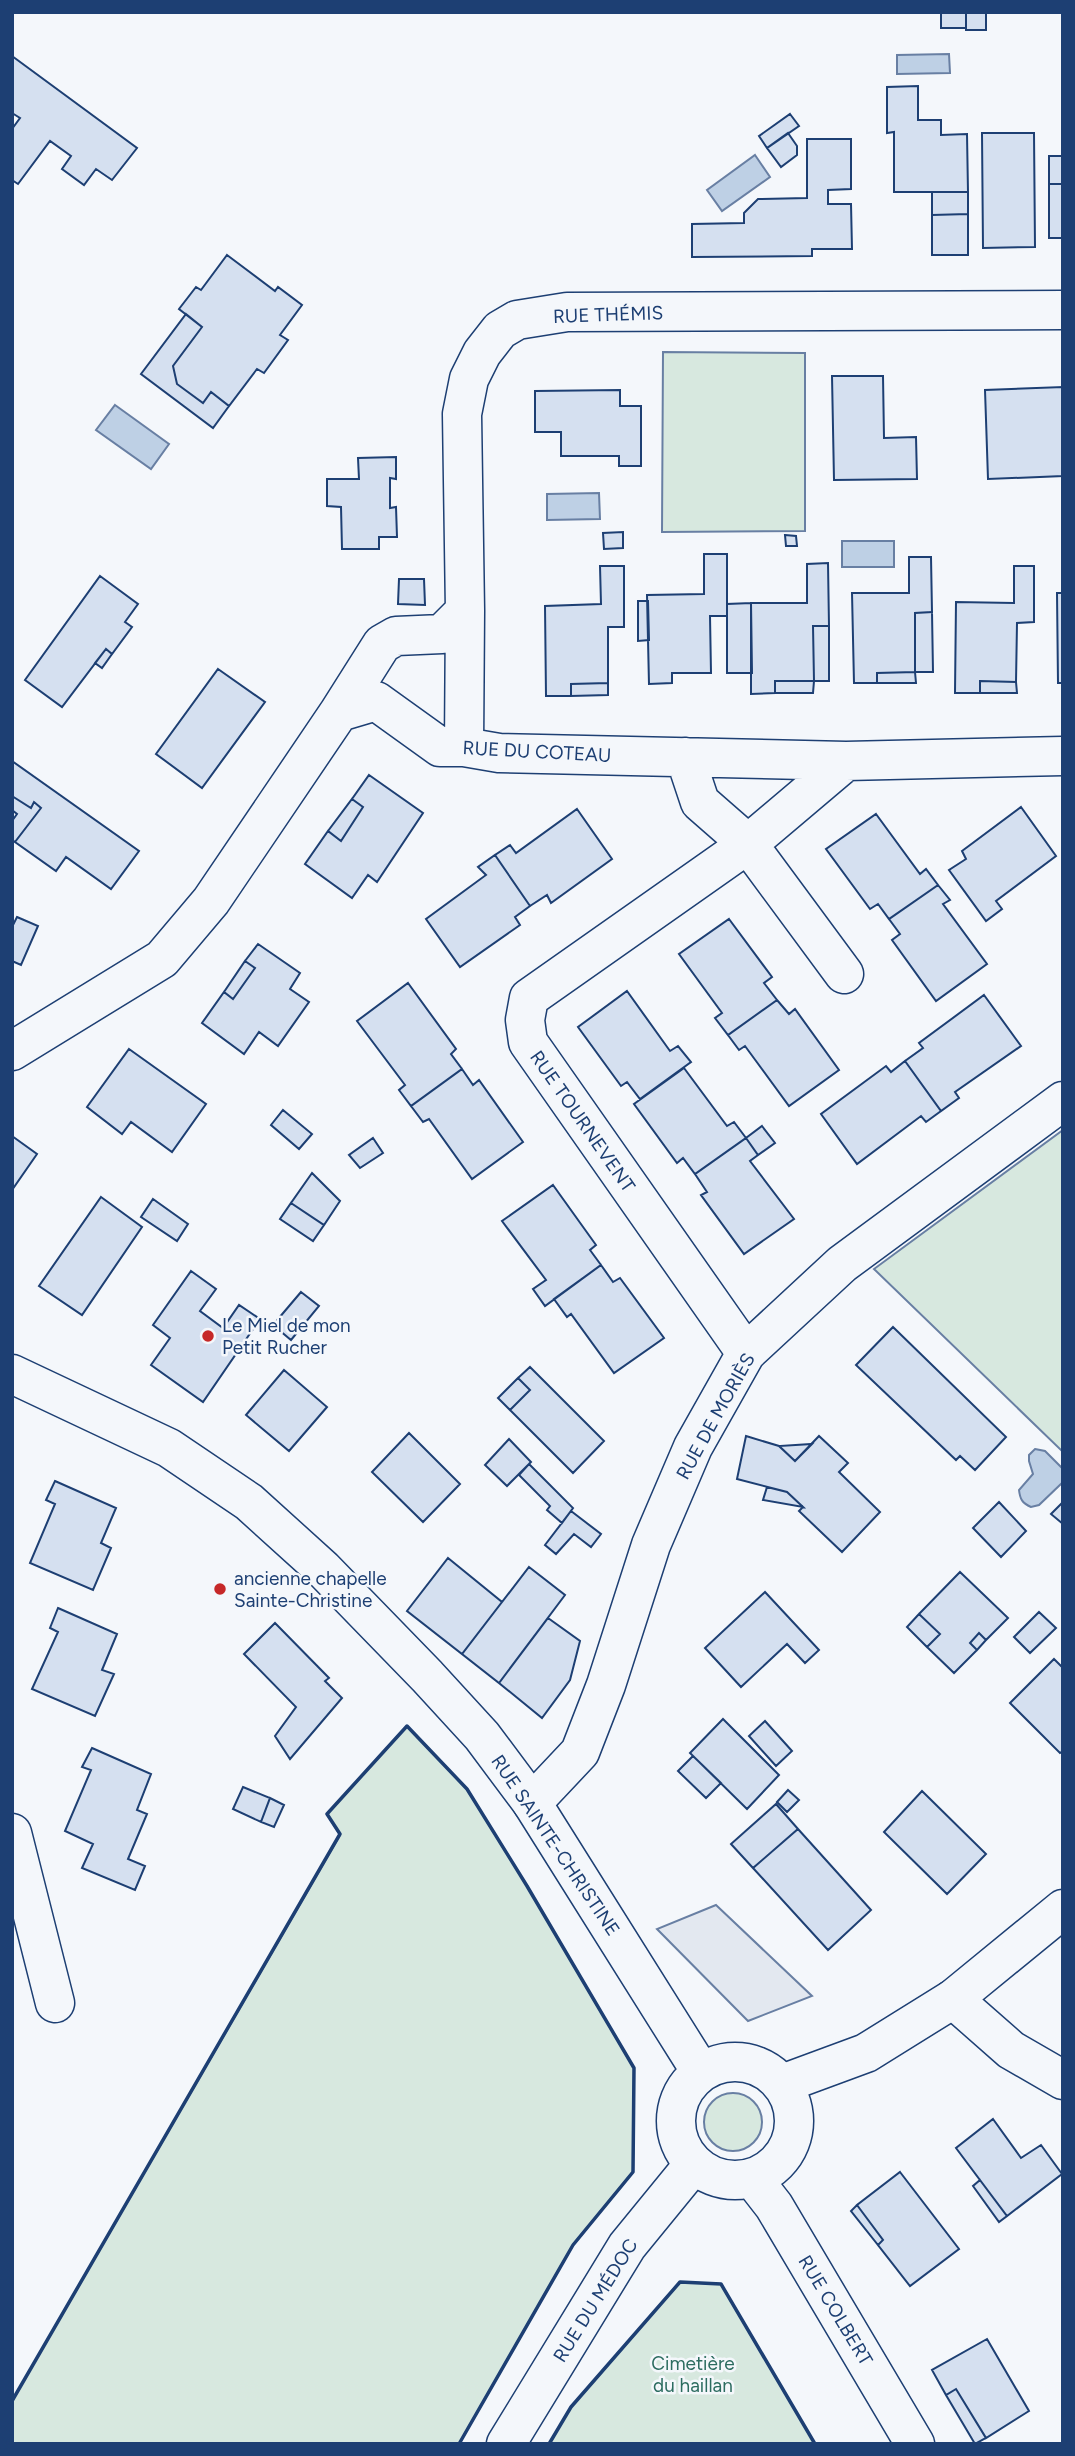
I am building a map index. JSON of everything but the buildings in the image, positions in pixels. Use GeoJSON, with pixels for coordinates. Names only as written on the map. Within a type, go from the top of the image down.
{"type":"FeatureCollection","features":[{"type":"Feature","properties":{"kind":"street","name":"RUE THÉMIS"},"geometry":{"type":"LineString","coordinates":[[464,747],[462,414],[469,379],[482,352],[500,330],[517,320],[567,312],[1063,310]]}},
{"type":"Feature","properties":{"kind":"street"},"geometry":{"type":"LineString","coordinates":[[12,1051],[162,959],[211,901],[382,644],[396,636],[442,634],[465,611]]}},
{"type":"Feature","properties":{"kind":"street","name":"RUE DU COTEAU"},"geometry":{"type":"LineString","coordinates":[[339,712],[376,701],[440,747],[464,747],[499,753],[846,761],[1063,757]]}},
{"type":"Feature","properties":{"kind":"street"},"geometry":{"type":"LineString","coordinates":[[685,757],[700,802],[748,844],[844,974]]}},
{"type":"Feature","properties":{"kind":"street","name":"RUE TOURNEVENT"},"geometry":{"type":"LineString","coordinates":[[746,1353],[528,1042],[525,1020],[529,998],[748,844],[846,761]]}},
{"type":"Feature","properties":{"kind":"street","name":"RUE DE MORIÈS"},"geometry":{"type":"LineString","coordinates":[[532,1803],[580,1752],[606,1685],[651,1545],[693,1447],[746,1353],[842,1264],[1063,1101]]}},
{"type":"Feature","properties":{"kind":"street","name":"RUE SAINTE-CHRISTINE"},"geometry":{"type":"LineString","coordinates":[[13,1376],[169,1448],[249,1502],[323,1569],[482,1736],[532,1803],[701,2072]]}},
{"type":"Feature","properties":{"kind":"street"},"geometry":{"type":"LineString","coordinates":[[12,1833],[55,2003]]}},
{"type":"Feature","properties":{"kind":"street"},"geometry":{"type":"LineString","coordinates":[[782,2084],[866,2053],[953,1999],[1063,1909]]}},
{"type":"Feature","properties":{"kind":"street"},"geometry":{"type":"LineString","coordinates":[[953,1999],[1011,2049],[1063,2080]]}},
{"type":"Feature","properties":{"kind":"street"},"geometry":{"type":"LineString","coordinates":[[718,2064],[753,2064],[769,2072],[782,2084],[792,2101],[795,2120],[793,2139],[784,2156],[770,2170],[753,2179],[722,2179],[694,2164],[683,2150],[677,2133],[676,2117],[688,2085],[701,2072],[718,2064]]}},
{"type":"Feature","properties":{"kind":"street","name":"RUE DU MÉDOC"},"geometry":{"type":"LineString","coordinates":[[506,2444],[627,2246],[694,2164]]}},
{"type":"Feature","properties":{"kind":"street","name":"RUE COLBERT"},"geometry":{"type":"LineString","coordinates":[[753,2179],[774,2206],[915,2444]]}},
{"type":"Feature","properties":{"kind":"green space"},"geometry":{"type":"Polygon","coordinates":[[[663,352],[805,353],[805,531],[662,532],[663,352]]]}},
{"type":"Feature","properties":{"kind":"green space"},"geometry":{"type":"Polygon","coordinates":[[[1063,1130],[1063,1452],[874,1269],[1063,1130]]]}},
{"type":"Feature","properties":{"kind":"green space"},"geometry":{"type":"Polygon","coordinates":[[[407,1726],[467,1789],[634,2068],[633,2172],[573,2245],[459,2444],[12,2444],[12,2401],[340,1835],[327,1814],[407,1726]]]}},
{"type":"Feature","properties":{"kind":"green space"},"geometry":{"type":"Polygon","coordinates":[[[733,2093],[749,2098],[757,2106],[762,2122],[757,2138],[749,2146],[733,2151],[717,2146],[709,2138],[704,2122],[709,2106],[717,2098],[733,2093]]]}},
{"type":"Feature","properties":{"kind":"green space","name":"Cimetière du haillan"},"geometry":{"type":"Polygon","coordinates":[[[680,2282],[721,2284],[815,2444],[549,2444],[571,2407],[680,2282]]]}},
{"type":"Feature","properties":{"kind":"shaded area"},"geometry":{"type":"Polygon","coordinates":[[[716,1905],[812,1996],[748,2021],[657,1929],[716,1905]]]}},
{"type":"Feature","properties":{"kind":"water"},"geometry":{"type":"Polygon","coordinates":[[[949,54],[950,73],[897,74],[897,55],[949,54]]]}},
{"type":"Feature","properties":{"kind":"water"},"geometry":{"type":"Polygon","coordinates":[[[755,155],[770,177],[722,211],[707,190],[755,155]]]}},
{"type":"Feature","properties":{"kind":"water"},"geometry":{"type":"Polygon","coordinates":[[[115,405],[169,444],[151,469],[96,430],[115,405]]]}},
{"type":"Feature","properties":{"kind":"water"},"geometry":{"type":"Polygon","coordinates":[[[599,493],[600,519],[547,520],[547,494],[599,493]]]}},
{"type":"Feature","properties":{"kind":"water"},"geometry":{"type":"Polygon","coordinates":[[[842,541],[894,541],[894,567],[842,567],[842,541]]]}},
{"type":"Feature","properties":{"kind":"water"},"geometry":{"type":"Polygon","coordinates":[[[1035,1449],[1045,1451],[1063,1469],[1063,1482],[1039,1505],[1031,1507],[1022,1500],[1019,1490],[1033,1474],[1029,1455],[1035,1449]]]}},
{"type":"Feature","properties":{"kind":"wall"},"geometry":{"type":"LineString","coordinates":[[12,2401],[340,1834],[327,1814],[407,1726],[467,1789],[634,2068],[633,2172],[573,2245],[459,2444]]}},
{"type":"Feature","properties":{"kind":"wall"},"geometry":{"type":"LineString","coordinates":[[549,2444],[571,2407],[680,2282],[721,2284],[815,2444]]}},
{"type":"Feature","properties":{"kind":"place","name":"Le Miel de mon Petit Rucher"},"geometry":{"type":"Point","coordinates":[208,1336]}},
{"type":"Feature","properties":{"kind":"place","name":"ancienne chapelle Sainte-Christine"},"geometry":{"type":"Point","coordinates":[220,1589]}}]}
